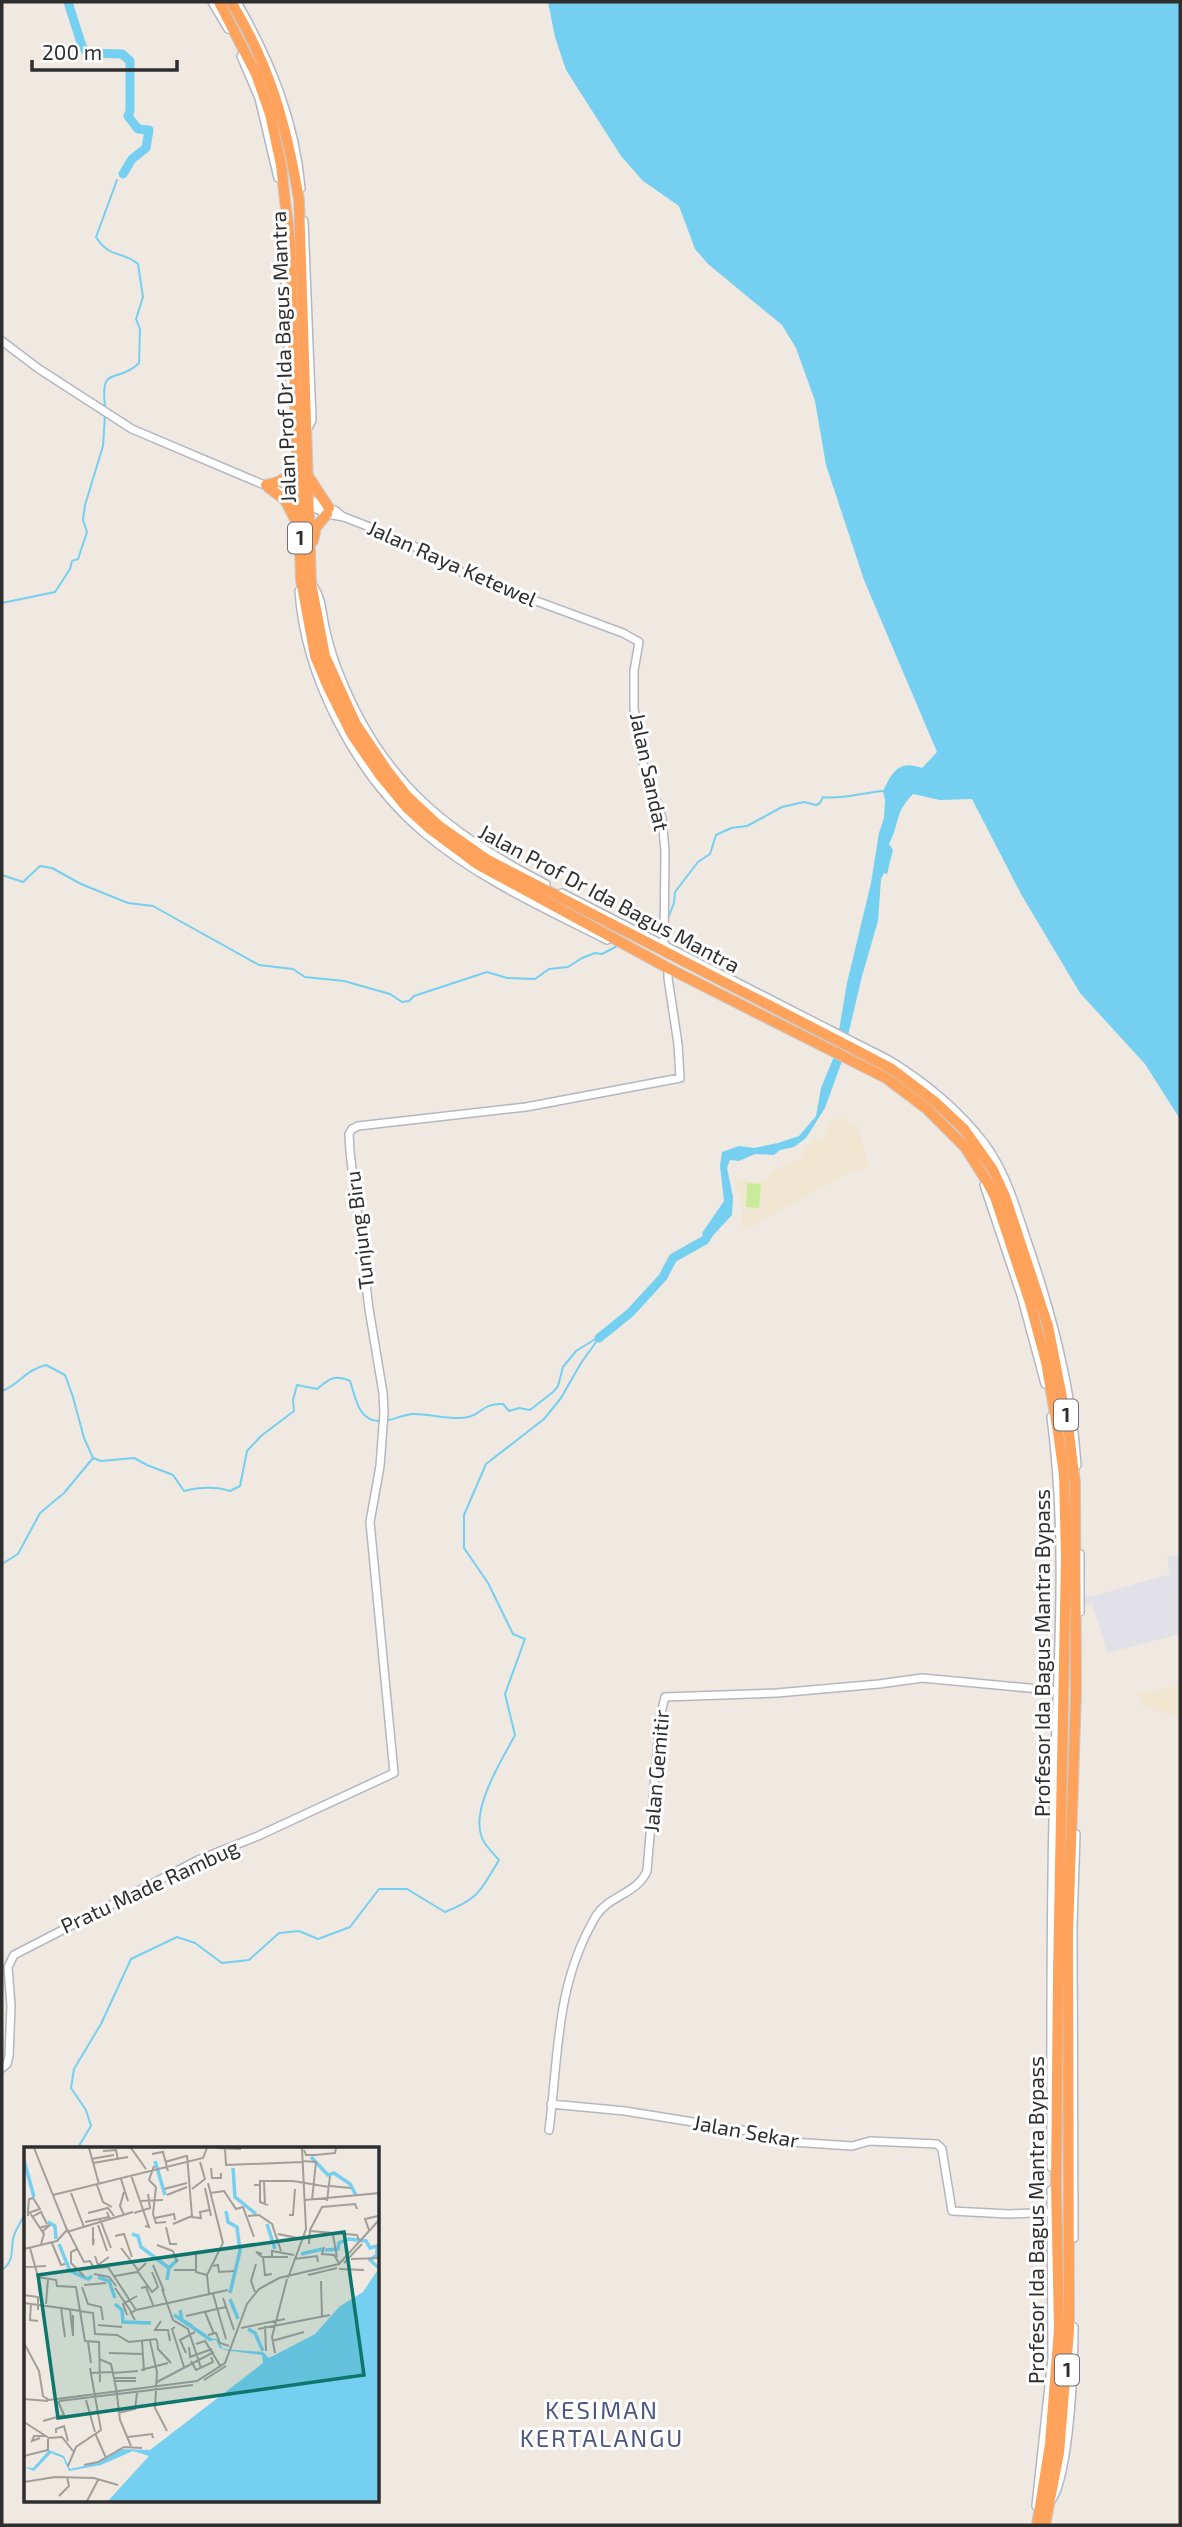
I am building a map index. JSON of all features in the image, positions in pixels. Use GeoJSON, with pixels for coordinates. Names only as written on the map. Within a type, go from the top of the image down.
{"type":"FeatureCollection","features":[{"type":"Feature","properties":{"kind":"highway","name":"Jalan Prof Dr Ida Bagus Mantra"},"geometry":{"type":"LineString","coordinates":[[219,2],[256,74],[270,114],[281,165],[290,247],[306,473],[300,499]]}},
{"type":"Feature","properties":{"kind":"highway","name":"Jalan Prof Dr Ida Bagus Mantra"},"geometry":{"type":"LineString","coordinates":[[231,2],[263,61],[280,107],[299,200],[301,432],[296,451],[306,582],[315,656],[352,735],[379,774],[460,852],[624,937],[641,936],[781,1007],[798,1026]]}},
{"type":"Feature","properties":{"kind":"highway"},"geometry":{"type":"LineString","coordinates":[[267,486],[286,477],[293,468],[296,451]]}},
{"type":"Feature","properties":{"kind":"highway"},"geometry":{"type":"LineString","coordinates":[[306,473],[328,511],[315,530],[306,561]]}},
{"type":"Feature","properties":{"kind":"highway"},"geometry":{"type":"LineString","coordinates":[[267,486],[285,500],[293,513],[306,561]]}},
{"type":"Feature","properties":{"kind":"highway","name":"Jalan Prof Dr Ida Bagus Mantra"},"geometry":{"type":"LineString","coordinates":[[306,582],[326,656],[351,708],[387,770],[425,819]]}},
{"type":"Feature","properties":{"kind":"highway","name":"Jalan Prof Dr Ida Bagus Mantra"},"geometry":{"type":"LineString","coordinates":[[624,937],[629,949],[668,970]]}},
{"type":"Feature","properties":{"kind":"highway","name":"Profesor Ida Bagus Mantra Bypass"},"geometry":{"type":"LineString","coordinates":[[668,970],[892,1069],[938,1100],[964,1129],[993,1170],[1005,1196],[1039,1333],[1046,1362],[1066,1557],[1057,1863],[1063,1972],[1068,2364],[1059,2453],[1043,2516]]}},
{"type":"Feature","properties":{"kind":"highway","name":"Profesor Ida Bagus Mantra Bypass"},"geometry":{"type":"LineString","coordinates":[[852,1053],[907,1092],[948,1128],[965,1147],[995,1197],[1020,1255],[1055,1357],[1069,1433],[1075,1483],[1076,1693],[1063,1972],[1054,2080],[1058,2354],[1043,2516]]}},
{"type":"Feature","properties":{"kind":"street"},"geometry":{"type":"LineString","coordinates":[[212,2],[254,85],[275,163],[282,212],[292,422],[301,432],[312,420],[306,243],[298,159],[285,107],[263,48],[237,2]]}},
{"type":"Feature","properties":{"kind":"street","name":"Jalan Raya Ketewel"},"geometry":{"type":"LineString","coordinates":[[2,341],[39,369],[132,429],[419,548],[474,578],[623,633],[639,642]]}},
{"type":"Feature","properties":{"kind":"street","name":"Jalan Sandat"},"geometry":{"type":"LineString","coordinates":[[639,642],[634,671],[634,708],[641,757],[662,817],[665,851],[664,944]]}},
{"type":"Feature","properties":{"kind":"street"},"geometry":{"type":"LineString","coordinates":[[425,819],[472,868],[533,903],[624,937]]}},
{"type":"Feature","properties":{"kind":"street"},"geometry":{"type":"LineString","coordinates":[[425,819],[454,830],[624,937]]}},
{"type":"Feature","properties":{"kind":"street"},"geometry":{"type":"LineString","coordinates":[[641,936],[664,944],[781,1007],[830,1042]]}},
{"type":"Feature","properties":{"kind":"street"},"geometry":{"type":"LineString","coordinates":[[668,970],[852,1053]]}},
{"type":"Feature","properties":{"kind":"street","name":"Tunjung Biru"},"geometry":{"type":"LineString","coordinates":[[394,1773],[370,1522],[379,1475],[384,1413],[356,1207],[349,1134],[352,1129],[378,1123],[484,1113],[680,1079],[668,970]]}},
{"type":"Feature","properties":{"kind":"street"},"geometry":{"type":"LineString","coordinates":[[1020,1255],[1053,1323],[1070,1407],[1079,1482],[1080,1694],[1073,1925],[1074,2334],[1070,2404],[1062,2470],[1057,2491],[1043,2516]]}},
{"type":"Feature","properties":{"kind":"street","name":"Jalan Gemitir"},"geometry":{"type":"LineString","coordinates":[[549,2130],[562,2009],[577,1956],[602,1908],[607,1902],[625,1894],[647,1871],[660,1717],[666,1697],[791,1692],[922,1678],[1061,1691]]}},
{"type":"Feature","properties":{"kind":"street","name":"Pratu Made Rambug"},"geometry":{"type":"LineString","coordinates":[[2,2068],[8,2064],[9,2056],[11,2006],[8,1967],[14,1955],[198,1860],[258,1836],[394,1773]]}},
{"type":"Feature","properties":{"kind":"street"},"geometry":{"type":"LineString","coordinates":[[1054,2080],[1057,1863]]}},
{"type":"Feature","properties":{"kind":"street","name":"Jalan Sekar"},"geometry":{"type":"LineString","coordinates":[[551,2104],[625,2111],[754,2132],[792,2142],[855,2146],[878,2141],[940,2146],[951,2211],[993,2214],[1054,2212]]}},
{"type":"Feature","properties":{"kind":"shaded area"},"geometry":{"type":"Polygon","coordinates":[[[842,1118],[859,1127],[869,1167],[848,1173],[745,1230],[741,1223],[743,1210],[734,1178],[757,1182],[767,1178],[772,1170],[799,1160],[808,1146],[816,1139],[819,1142],[824,1137],[830,1122],[842,1118]]]}},
{"type":"Feature","properties":{"kind":"shaded area"},"geometry":{"type":"Polygon","coordinates":[[[1180,1554],[1180,1634],[1108,1653],[1092,1604],[1083,1607],[1083,1593],[1089,1597],[1170,1574],[1167,1557],[1180,1554]]]}},
{"type":"Feature","properties":{"kind":"shaded area"},"geometry":{"type":"Polygon","coordinates":[[[1180,1685],[1180,1717],[1144,1707],[1137,1694],[1180,1685]]]}},
{"type":"Feature","properties":{"kind":"green space"},"geometry":{"type":"Polygon","coordinates":[[[747,1183],[761,1184],[759,1208],[746,1207],[747,1183]]]}},
{"type":"Feature","properties":{"kind":"water"},"geometry":{"type":"Polygon","coordinates":[[[548,2],[1180,2],[1180,1119],[1145,1064],[1080,993],[1021,894],[972,799],[940,800],[913,794],[900,813],[889,844],[893,850],[887,874],[884,873],[881,879],[878,921],[842,1061],[825,1108],[806,1138],[794,1147],[780,1150],[774,1155],[755,1154],[739,1161],[730,1160],[727,1168],[733,1197],[732,1215],[707,1242],[702,1233],[724,1201],[720,1166],[722,1152],[739,1146],[754,1148],[799,1136],[816,1116],[821,1088],[835,1054],[847,983],[871,883],[884,818],[883,791],[897,769],[907,765],[922,768],[937,752],[864,580],[826,465],[815,401],[796,348],[782,325],[708,264],[695,249],[679,206],[643,181],[621,156],[566,70],[555,37],[548,2]]]}},
{"type":"Feature","properties":{"kind":"waterway"},"geometry":{"type":"LineString","coordinates":[[68,2],[82,46],[87,53],[122,54],[130,61],[128,116],[138,129],[149,130],[146,148],[132,159],[123,174]]}},
{"type":"Feature","properties":{"kind":"waterway"},"geometry":{"type":"LineString","coordinates":[[105,406],[104,393],[108,379],[139,363],[140,329],[136,319],[143,297],[138,264],[106,249],[96,237],[117,180]]}},
{"type":"Feature","properties":{"kind":"waterway"},"geometry":{"type":"LineString","coordinates":[[2,603],[55,592],[72,561],[78,559],[87,532],[83,520],[85,505],[103,446],[105,415]]}},
{"type":"Feature","properties":{"kind":"waterway"},"geometry":{"type":"LineString","coordinates":[[668,918],[675,892],[698,862],[710,854],[716,835],[731,828],[747,826],[782,807],[804,802],[816,805],[823,797],[884,791]]}},
{"type":"Feature","properties":{"kind":"waterway"},"geometry":{"type":"LineString","coordinates":[[2,875],[23,882],[40,866],[52,868],[81,884],[128,903],[153,906],[259,965],[293,969],[305,977],[344,981],[390,994],[402,1002],[487,972],[507,978],[535,979],[549,969],[568,967],[582,958],[595,953],[602,954],[619,945]]}},
{"type":"Feature","properties":{"kind":"waterway"},"geometry":{"type":"LineString","coordinates":[[641,930],[661,924]]}},
{"type":"Feature","properties":{"kind":"waterway"},"geometry":{"type":"LineString","coordinates":[[599,1338],[630,1313],[663,1277],[673,1258],[705,1240],[711,1230]]}},
{"type":"Feature","properties":{"kind":"waterway"},"geometry":{"type":"LineString","coordinates":[[385,1421],[412,1414],[462,1418],[496,1404],[503,1404],[509,1411],[519,1408],[530,1410],[558,1386],[563,1367],[576,1351],[597,1338]]}},
{"type":"Feature","properties":{"kind":"waterway"},"geometry":{"type":"LineString","coordinates":[[78,2147],[91,2126],[86,2110],[71,2088],[74,2069],[101,2024],[131,1959],[177,1937],[195,1943],[222,1963],[249,1960],[279,1933],[299,1931],[318,1939],[350,1927],[379,1889],[407,1889],[445,1912],[472,1898],[487,1879],[499,1860],[482,1838],[480,1813],[489,1785],[515,1735],[505,1694],[525,1639],[513,1634],[488,1583],[464,1548],[464,1515],[486,1464],[544,1419],[561,1398],[599,1338]]}},
{"type":"Feature","properties":{"kind":"waterway"},"geometry":{"type":"LineString","coordinates":[[2,1391],[33,1370],[46,1365],[65,1375],[84,1438],[93,1458],[101,1461],[134,1458],[173,1475],[184,1491],[207,1488],[230,1491],[240,1486],[247,1451],[261,1436],[294,1411],[293,1400],[297,1385],[317,1389],[332,1379],[350,1381],[362,1413],[380,1421]]}},
{"type":"Feature","properties":{"kind":"waterway"},"geometry":{"type":"LineString","coordinates":[[2,1564],[18,1554],[40,1513],[64,1493],[93,1458]]}},
{"type":"Feature","properties":{"kind":"waterway"},"geometry":{"type":"LineString","coordinates":[[2,2270],[10,2260],[14,2236],[24,2216]]}},
{"type":"Feature","properties":{"kind":"district","name":"KESIMAN KERTALANGU"},"geometry":{"type":"Point","coordinates":[602,2425]}}]}
